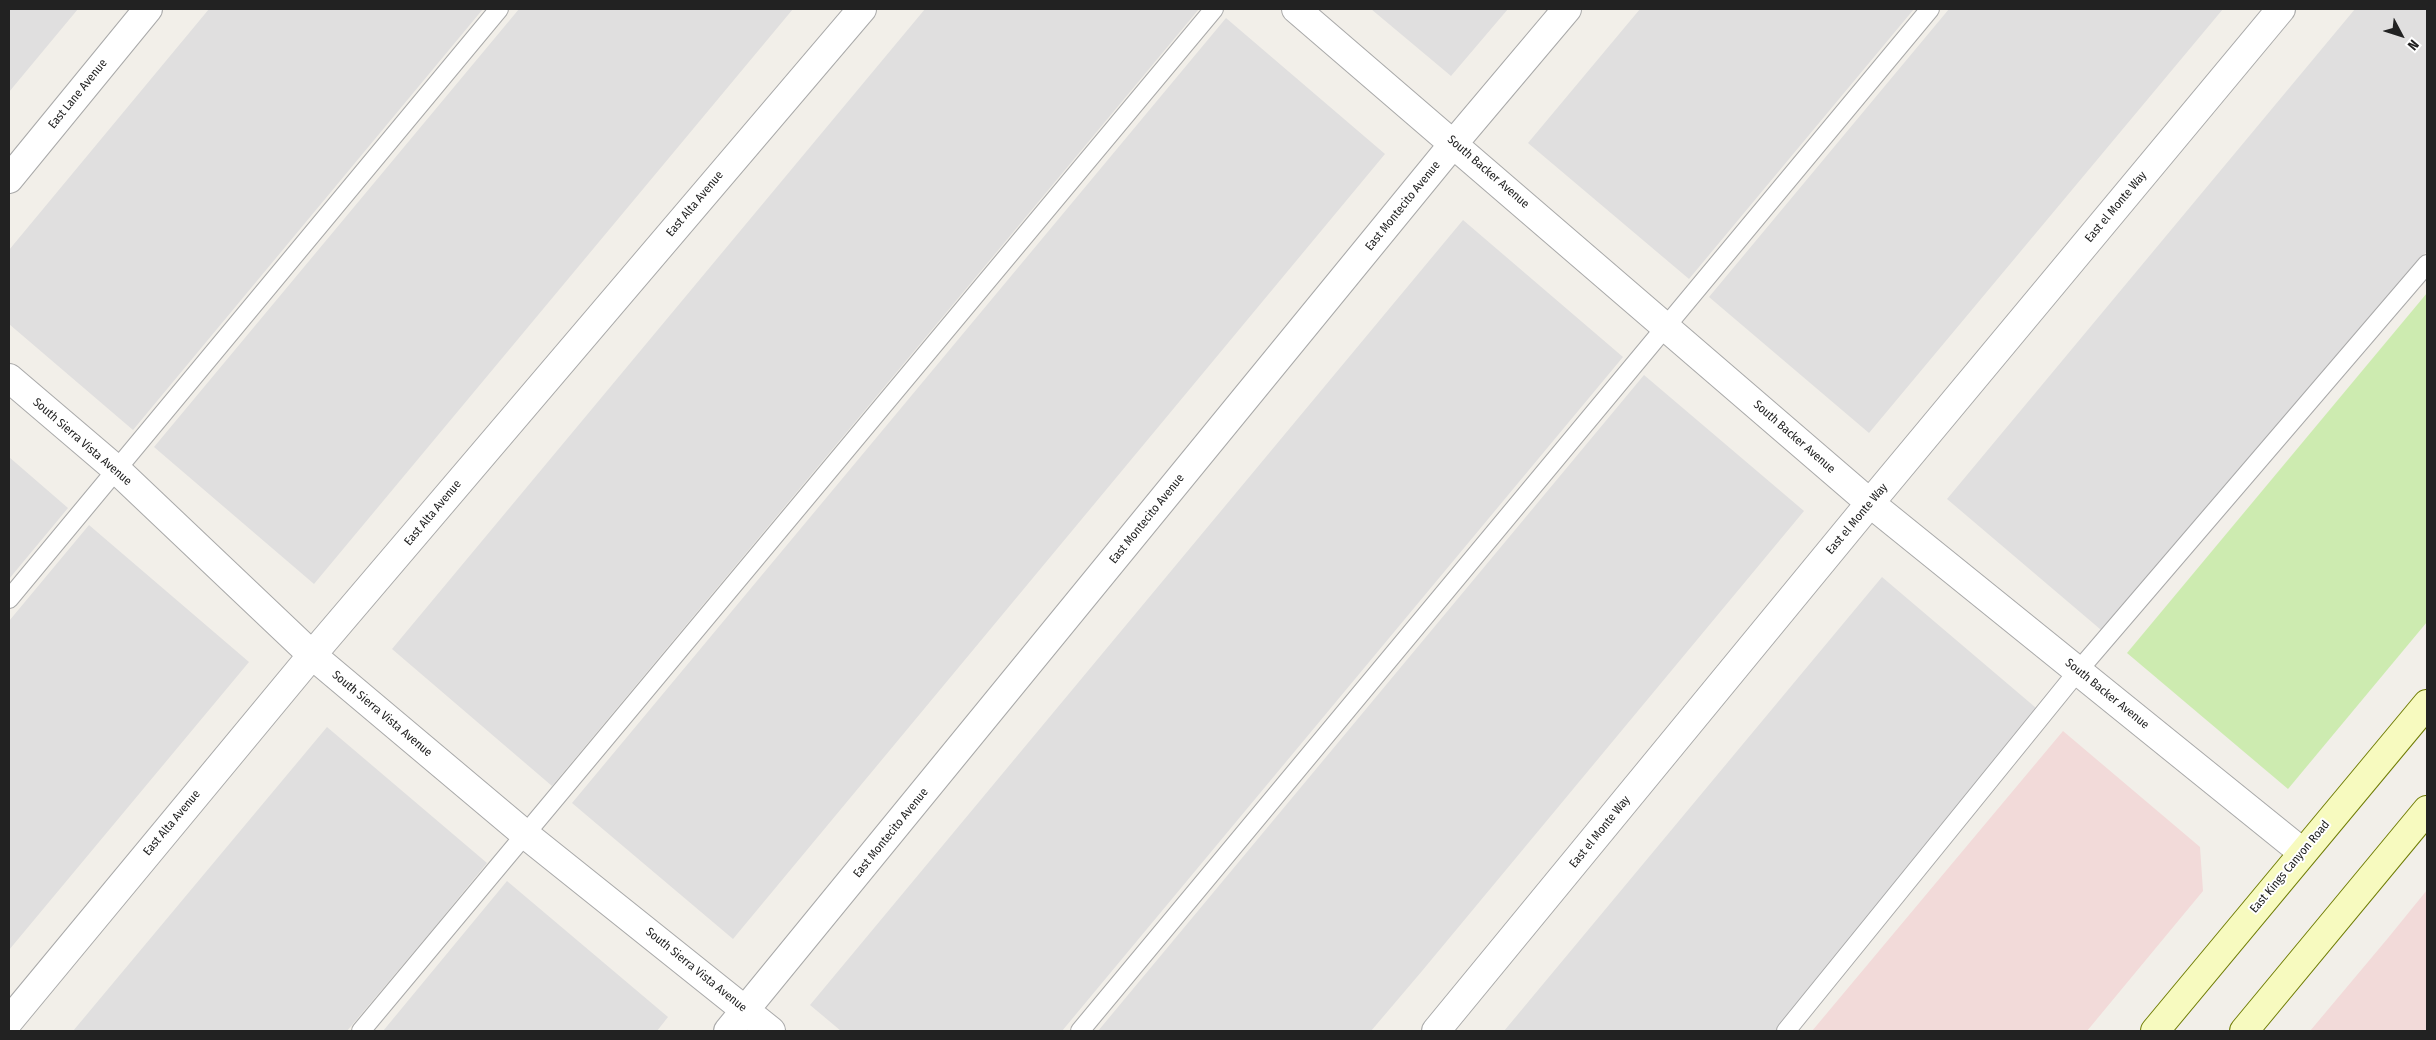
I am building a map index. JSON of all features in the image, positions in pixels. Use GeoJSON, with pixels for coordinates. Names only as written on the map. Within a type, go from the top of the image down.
{"type":"FeatureCollection","features":[{"type":"Feature","properties":{"kind":"main road","name":"East Kings Canyon Road"},"geometry":{"type":"LineString","coordinates":[[2155,1031],[2427,704]]}},
{"type":"Feature","properties":{"kind":"main road"},"geometry":{"type":"LineString","coordinates":[[2244,1031],[2427,810]]}},
{"type":"Feature","properties":{"kind":"street","name":"East Lane Avenue"},"geometry":{"type":"LineString","coordinates":[[9,179],[148,9]]}},
{"type":"Feature","properties":{"kind":"street","name":"East Alta Avenue"},"geometry":{"type":"LineString","coordinates":[[9,1021],[312,654],[862,9]]}},
{"type":"Feature","properties":{"kind":"street","name":"South Backer Avenue"},"geometry":{"type":"LineString","coordinates":[[1296,9],[1454,143],[1870,503],[2302,852]]}},
{"type":"Feature","properties":{"kind":"street","name":"East Montecito Avenue"},"geometry":{"type":"LineString","coordinates":[[728,1031],[1454,143],[1567,9]]}},
{"type":"Feature","properties":{"kind":"street","name":"East el Monte Way"},"geometry":{"type":"LineString","coordinates":[[1436,1031],[1870,503],[2281,9]]}},
{"type":"Feature","properties":{"kind":"street","name":"South Sierra Vista Avenue"},"geometry":{"type":"LineString","coordinates":[[9,378],[117,470],[312,654],[526,834],[771,1031]]}},
{"type":"Feature","properties":{"kind":"lane"},"geometry":{"type":"LineString","coordinates":[[9,599],[499,9]]}},
{"type":"Feature","properties":{"kind":"lane"},"geometry":{"type":"LineString","coordinates":[[361,1031],[1214,9]]}},
{"type":"Feature","properties":{"kind":"lane"},"geometry":{"type":"LineString","coordinates":[[1080,1031],[1930,9]]}},
{"type":"Feature","properties":{"kind":"lane"},"geometry":{"type":"LineString","coordinates":[[1786,1031],[2078,671],[2427,264]]}},
{"type":"Feature","properties":{"kind":"shaded area"},"geometry":{"type":"Polygon","coordinates":[[[9,9],[78,9],[9,92],[9,9]]]}},
{"type":"Feature","properties":{"kind":"shaded area"},"geometry":{"type":"Polygon","coordinates":[[[209,9],[483,9],[133,430],[9,324],[9,250],[209,9]]]}},
{"type":"Feature","properties":{"kind":"shaded area"},"geometry":{"type":"Polygon","coordinates":[[[519,9],[793,9],[314,584],[154,447],[519,9]]]}},
{"type":"Feature","properties":{"kind":"shaded area"},"geometry":{"type":"Polygon","coordinates":[[[925,9],[1199,9],[552,786],[392,649],[925,9]]]}},
{"type":"Feature","properties":{"kind":"shaded area"},"geometry":{"type":"Polygon","coordinates":[[[1371,9],[1508,9],[1451,76],[1371,9]]]}},
{"type":"Feature","properties":{"kind":"shaded area"},"geometry":{"type":"Polygon","coordinates":[[[1640,9],[1914,9],[1689,279],[1528,143],[1640,9]]]}},
{"type":"Feature","properties":{"kind":"shaded area"},"geometry":{"type":"Polygon","coordinates":[[[1949,9],[2223,9],[1869,433],[1709,297],[1949,9]]]}},
{"type":"Feature","properties":{"kind":"shaded area"},"geometry":{"type":"Polygon","coordinates":[[[2355,9],[2427,9],[2427,251],[2107,635],[1947,499],[2355,9]]]}},
{"type":"Feature","properties":{"kind":"shaded area"},"geometry":{"type":"Polygon","coordinates":[[[1226,18],[1385,154],[733,939],[572,803],[1226,18]]]}},
{"type":"Feature","properties":{"kind":"shaded area"},"geometry":{"type":"Polygon","coordinates":[[[1463,220],[1623,357],[1062,1031],[841,1031],[810,1005],[1463,220]]]}},
{"type":"Feature","properties":{"kind":"shaded area"},"geometry":{"type":"Polygon","coordinates":[[[1644,375],[1804,511],[1422,971],[1371,1031],[1098,1031],[1644,375]]]}},
{"type":"Feature","properties":{"kind":"shaded area"},"geometry":{"type":"Polygon","coordinates":[[[9,457],[68,508],[9,579],[9,457]]]}},
{"type":"Feature","properties":{"kind":"shaded area"},"geometry":{"type":"Polygon","coordinates":[[[89,525],[249,662],[9,950],[9,621],[89,525]]]}},
{"type":"Feature","properties":{"kind":"shaded area"},"geometry":{"type":"Polygon","coordinates":[[[1882,577],[2042,713],[1778,1031],[1504,1031],[1882,577]]]}},
{"type":"Feature","properties":{"kind":"shaded area"},"geometry":{"type":"Polygon","coordinates":[[[327,727],[487,863],[433,929],[347,1031],[73,1031],[327,727]]]}},
{"type":"Feature","properties":{"kind":"shaded area"},"geometry":{"type":"Polygon","coordinates":[[[2063,731],[2200,847],[2203,891],[2087,1031],[1812,1031],[2063,731]]]}},
{"type":"Feature","properties":{"kind":"shaded area"},"geometry":{"type":"Polygon","coordinates":[[[507,881],[668,1017],[657,1031],[383,1031],[507,881]]]}},
{"type":"Feature","properties":{"kind":"shaded area"},"geometry":{"type":"Polygon","coordinates":[[[2427,890],[2427,1031],[2310,1031],[2388,938],[2427,890]]]}},
{"type":"Feature","properties":{"kind":"green space"},"geometry":{"type":"Polygon","coordinates":[[[2427,293],[2427,622],[2288,789],[2127,653],[2427,293]]]}}]}
